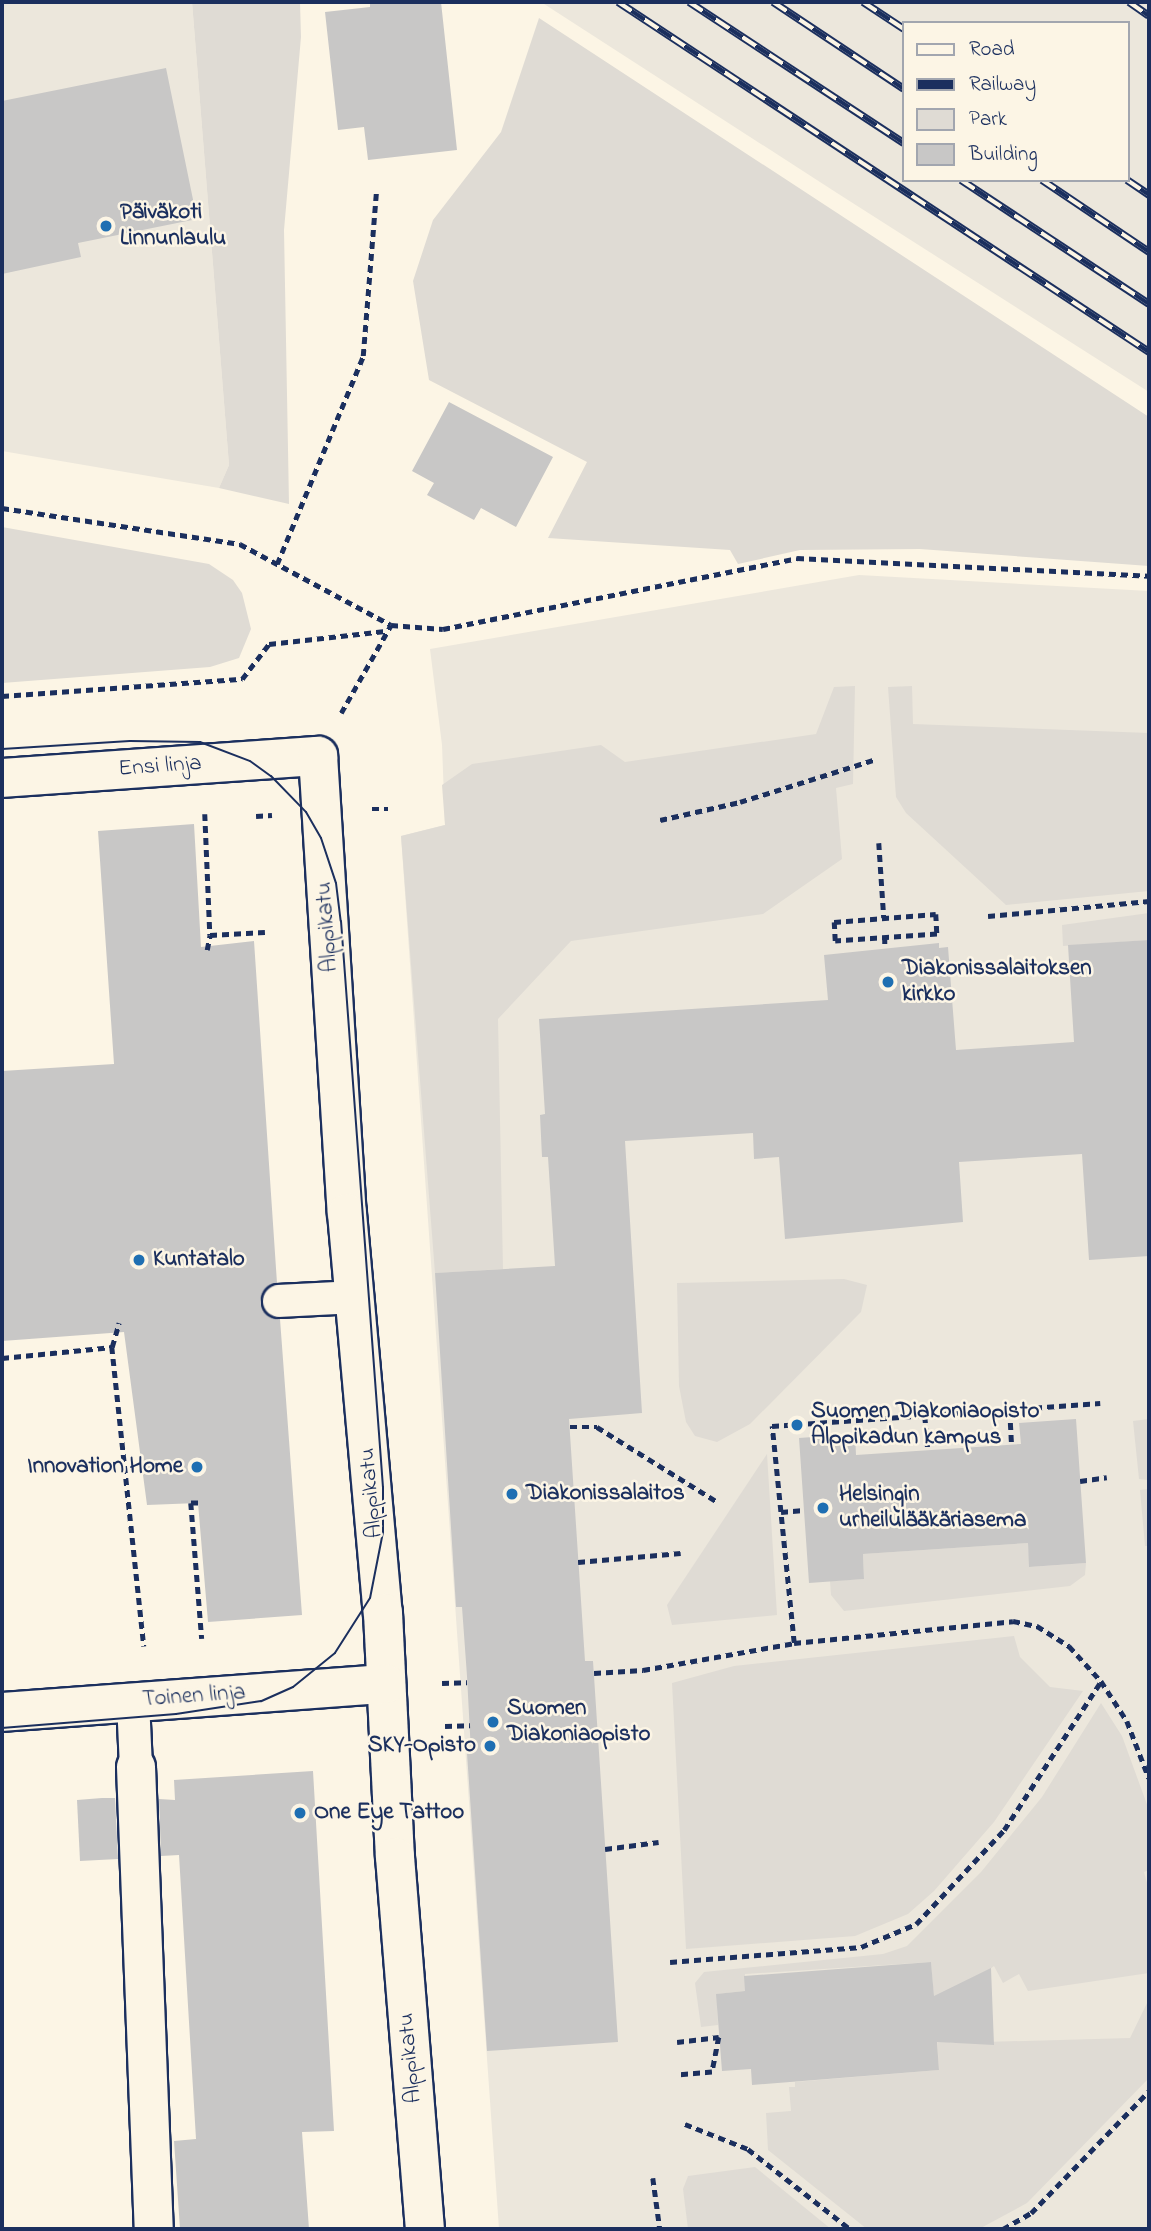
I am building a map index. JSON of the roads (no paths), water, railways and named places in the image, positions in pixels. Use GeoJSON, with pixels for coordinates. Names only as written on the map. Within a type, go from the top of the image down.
{"type":"FeatureCollection","features":[{"type":"Feature","properties":{"kind":"street","name":"Ensi linja"},"geometry":{"type":"LineString","coordinates":[[2,778],[318,756]]}},
{"type":"Feature","properties":{"kind":"street","name":"Alppikatu"},"geometry":{"type":"LineString","coordinates":[[318,756],[355,1297],[425,2229]]}},
{"type":"Feature","properties":{"kind":"street","name":"Toinen linja"},"geometry":{"type":"LineString","coordinates":[[2,1712],[386,1684]]}},
{"type":"Feature","properties":{"kind":"street"},"geometry":{"type":"LineString","coordinates":[[136,1767],[154,2229]]}},
{"type":"Feature","properties":{"kind":"lane"},"geometry":{"type":"LineString","coordinates":[[279,1301],[355,1297]]}},
{"type":"Feature","properties":{"kind":"lane"},"geometry":{"type":"LineString","coordinates":[[133,1701],[136,1767]]}},
{"type":"Feature","properties":{"kind":"tram line"},"geometry":{"type":"LineString","coordinates":[[2,749],[130,741],[200,742],[250,761],[271,776],[306,812],[321,838],[336,883],[341,921],[383,1487],[383,1532],[370,1598],[335,1653],[293,1687],[261,1701],[176,1714],[2,1728]]}},
{"type":"Feature","properties":{"kind":"railway"},"geometry":{"type":"LineString","coordinates":[[618,2],[1149,352]]}},
{"type":"Feature","properties":{"kind":"railway"},"geometry":{"type":"LineString","coordinates":[[689,2],[902,142]]}},
{"type":"Feature","properties":{"kind":"railway"},"geometry":{"type":"LineString","coordinates":[[773,2],[902,88]]}},
{"type":"Feature","properties":{"kind":"railway"},"geometry":{"type":"LineString","coordinates":[[863,2],[902,28]]}},
{"type":"Feature","properties":{"kind":"railway"},"geometry":{"type":"LineString","coordinates":[[1129,2],[1149,16]]}},
{"type":"Feature","properties":{"kind":"railway"},"geometry":{"type":"LineString","coordinates":[[964,182],[1149,304]]}},
{"type":"Feature","properties":{"kind":"railway"},"geometry":{"type":"LineString","coordinates":[[1045,182],[1149,252]]}},
{"type":"Feature","properties":{"kind":"railway"},"geometry":{"type":"LineString","coordinates":[[1130,182],[1149,195]]}},
{"type":"Feature","properties":{"kind":"place","name":"Päiväkoti Linnunlaulu"},"geometry":{"type":"Point","coordinates":[106,226]}},
{"type":"Feature","properties":{"kind":"place","name":"Diakonissalaitoksen kirkko"},"geometry":{"type":"Point","coordinates":[888,982]}},
{"type":"Feature","properties":{"kind":"place","name":"Kuntatalo"},"geometry":{"type":"Point","coordinates":[139,1260]}},
{"type":"Feature","properties":{"kind":"place","name":"Suomen Diakoniaopisto Alppikadun kampus"},"geometry":{"type":"Point","coordinates":[797,1425]}},
{"type":"Feature","properties":{"kind":"place","name":"Innovation Home"},"geometry":{"type":"Point","coordinates":[197,1467]}},
{"type":"Feature","properties":{"kind":"place","name":"Diakonissalaitos"},"geometry":{"type":"Point","coordinates":[512,1494]}},
{"type":"Feature","properties":{"kind":"place","name":"Helsingin urheilulääkäriasema"},"geometry":{"type":"Point","coordinates":[823,1508]}},
{"type":"Feature","properties":{"kind":"place","name":"Suomen Diakoniaopisto"},"geometry":{"type":"Point","coordinates":[493,1722]}},
{"type":"Feature","properties":{"kind":"place","name":"SKY-Opisto"},"geometry":{"type":"Point","coordinates":[490,1746]}},
{"type":"Feature","properties":{"kind":"place","name":"One Eye Tattoo"},"geometry":{"type":"Point","coordinates":[300,1813]}}]}
